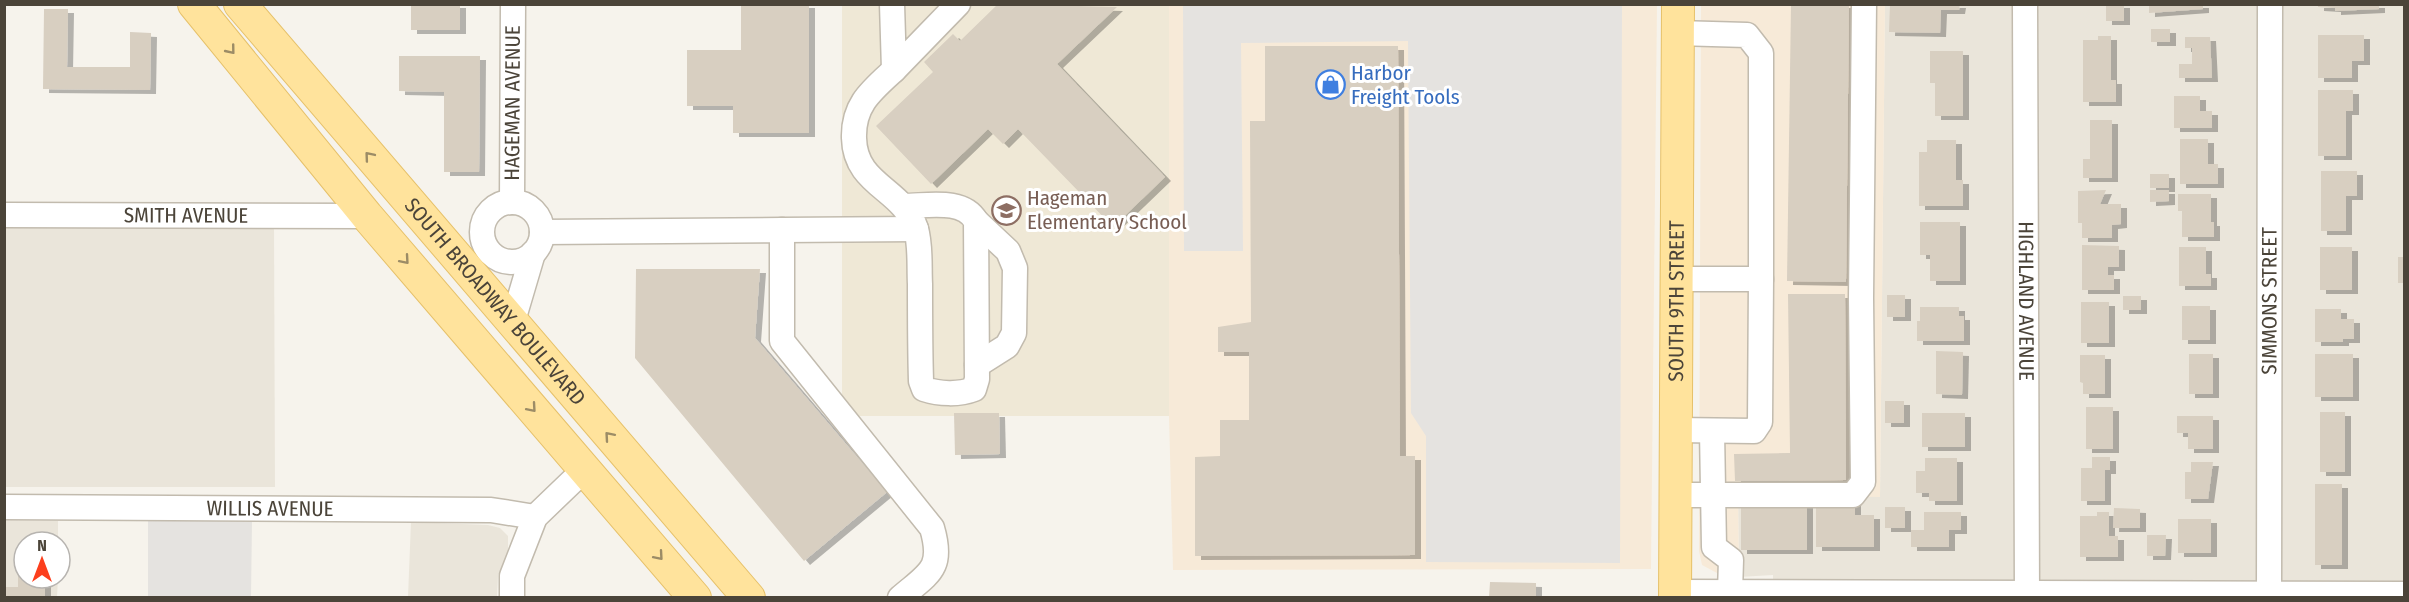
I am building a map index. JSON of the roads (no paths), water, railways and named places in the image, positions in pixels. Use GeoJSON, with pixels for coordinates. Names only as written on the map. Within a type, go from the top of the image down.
{"type":"FeatureCollection","features":[{"type":"Feature","properties":{"kind":"main road","name":"SOUTH BROADWAY BOULEVARD"},"geometry":{"type":"LineString","coordinates":[[194,4],[367,216],[695,597]]}},
{"type":"Feature","properties":{"kind":"main road","name":"SOUTH BROADWAY BOULEVARD"},"geometry":{"type":"LineString","coordinates":[[240,4],[512,324],[749,597]]}},
{"type":"Feature","properties":{"kind":"main road","name":"SOUTH 9TH STREET"},"geometry":{"type":"LineString","coordinates":[[1675,595],[1677,19]]}},
{"type":"Feature","properties":{"kind":"main road"},"geometry":{"type":"LineString","coordinates":[[367,216],[397,189]]}},
{"type":"Feature","properties":{"kind":"street","name":"HAGEMAN AVENUE"},"geometry":{"type":"LineString","coordinates":[[512,202],[513,4]]}},
{"type":"Feature","properties":{"kind":"street"},"geometry":{"type":"LineString","coordinates":[[892,4],[894,70]]}},
{"type":"Feature","properties":{"kind":"street"},"geometry":{"type":"LineString","coordinates":[[958,4],[862,100],[856,111],[854,125],[854,152],[858,164],[903,206],[916,229],[919,255],[921,381],[924,389],[933,392],[965,392],[974,389],[977,365],[976,220]]}},
{"type":"Feature","properties":{"kind":"street"},"geometry":{"type":"LineString","coordinates":[[1676,495],[1853,495],[1863,482],[1861,298],[1864,4]]}},
{"type":"Feature","properties":{"kind":"street","name":"HIGHLAND AVENUE"},"geometry":{"type":"LineString","coordinates":[[2025,4],[2027,595]]}},
{"type":"Feature","properties":{"kind":"street","name":"SIMMONS STREET"},"geometry":{"type":"LineString","coordinates":[[2269,595],[2270,4]]}},
{"type":"Feature","properties":{"kind":"street"},"geometry":{"type":"LineString","coordinates":[[1676,430],[1755,431],[1760,422],[1761,279],[1761,53],[1748,34],[1677,19]]}},
{"type":"Feature","properties":{"kind":"street","name":"HAGEMAN AVENUE"},"geometry":{"type":"LineString","coordinates":[[512,202],[530,208],[536,214],[538,242],[516,262],[506,262],[489,252],[484,244],[483,224],[487,215],[494,208],[512,202]]}},
{"type":"Feature","properties":{"kind":"street"},"geometry":{"type":"LineString","coordinates":[[903,206],[960,206],[970,210],[976,220],[1008,251],[1015,268],[1014,333],[1007,346],[977,365]]}},
{"type":"Feature","properties":{"kind":"street","name":"SMITH AVENUE"},"geometry":{"type":"LineString","coordinates":[[4,215],[367,216]]}},
{"type":"Feature","properties":{"kind":"street"},"geometry":{"type":"LineString","coordinates":[[512,324],[538,242],[782,230],[916,229]]}},
{"type":"Feature","properties":{"kind":"street"},"geometry":{"type":"LineString","coordinates":[[782,230],[782,340],[932,528],[939,550],[931,571],[900,597]]}},
{"type":"Feature","properties":{"kind":"street"},"geometry":{"type":"LineString","coordinates":[[1676,279],[1761,279]]}},
{"type":"Feature","properties":{"kind":"street"},"geometry":{"type":"LineString","coordinates":[[1712,431],[1714,547],[1731,560],[1730,592]]}},
{"type":"Feature","properties":{"kind":"street"},"geometry":{"type":"LineString","coordinates":[[512,597],[512,576],[535,517],[585,469]]}},
{"type":"Feature","properties":{"kind":"street","name":"WILLIS AVENUE"},"geometry":{"type":"LineString","coordinates":[[4,507],[491,510],[535,517]]}},
{"type":"Feature","properties":{"kind":"street"},"geometry":{"type":"LineString","coordinates":[[1675,595],[1730,592],[1763,595],[2404,594]]}},
{"type":"Feature","properties":{"kind":"place","name":"Harbor Freight Tools"},"geometry":{"type":"Point","coordinates":[1330,85]}},
{"type":"Feature","properties":{"kind":"place","name":"Hageman Elementary School"},"geometry":{"type":"Point","coordinates":[1006,210]}}]}
